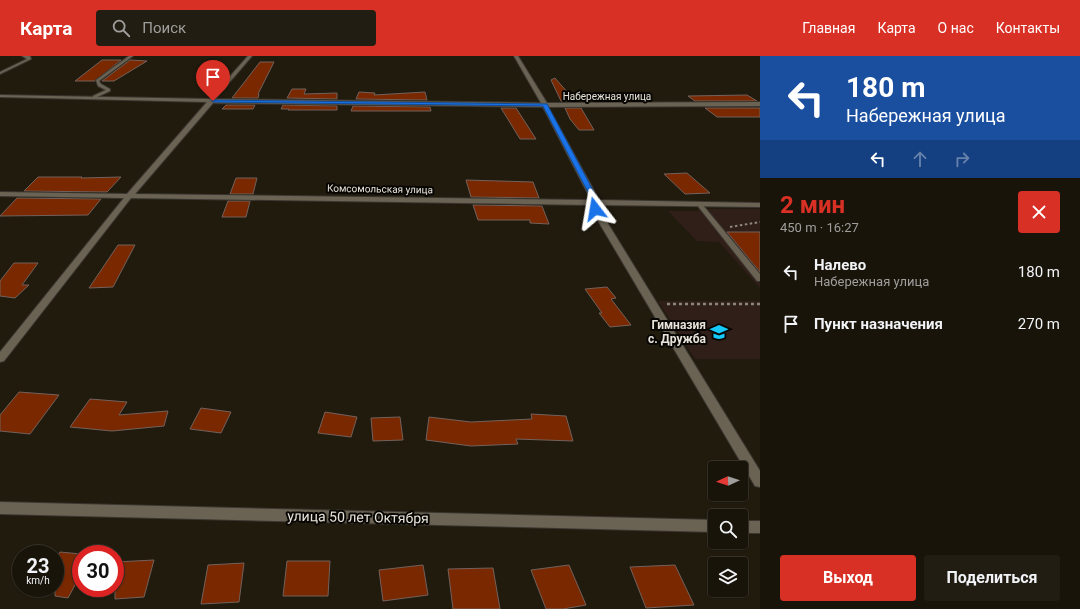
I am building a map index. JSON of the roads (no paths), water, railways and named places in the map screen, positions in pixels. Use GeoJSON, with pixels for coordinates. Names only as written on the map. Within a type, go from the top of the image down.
{"type":"FeatureCollection","features":[{"type":"Feature","properties":{"kind":"street"},"geometry":{"type":"LineString","coordinates":[[0,358],[130,195],[213,101],[250,56]]}},
{"type":"Feature","properties":{"kind":"street"},"geometry":{"type":"LineString","coordinates":[[516,56],[545,105],[593,196],[595,209],[760,482]]}},
{"type":"Feature","properties":{"kind":"street","name":"Набережная улица"},"geometry":{"type":"LineString","coordinates":[[0,96],[213,101],[545,105],[760,104]]}},
{"type":"Feature","properties":{"kind":"street","name":"Комсомольская улица"},"geometry":{"type":"LineString","coordinates":[[0,194],[760,205]]}},
{"type":"Feature","properties":{"kind":"street","name":"улица 50 лет Октября"},"geometry":{"type":"LineString","coordinates":[[0,508],[708,526]]}},
{"type":"Feature","properties":{"kind":"street"},"geometry":{"type":"LineString","coordinates":[[748,527],[760,527]]}},
{"type":"Feature","properties":{"kind":"lane"},"geometry":{"type":"LineString","coordinates":[[0,73],[29,59],[29,57],[24,56]]}},
{"type":"Feature","properties":{"kind":"lane"},"geometry":{"type":"LineString","coordinates":[[94,98],[109,90],[99,85],[97,81],[131,56]]}},
{"type":"Feature","properties":{"kind":"lane"},"geometry":{"type":"LineString","coordinates":[[699,204],[760,279]]}},
{"type":"Feature","properties":{"kind":"place","name":"Гимназия с. Дружба"},"geometry":{"type":"Point","coordinates":[719,332]}}]}
